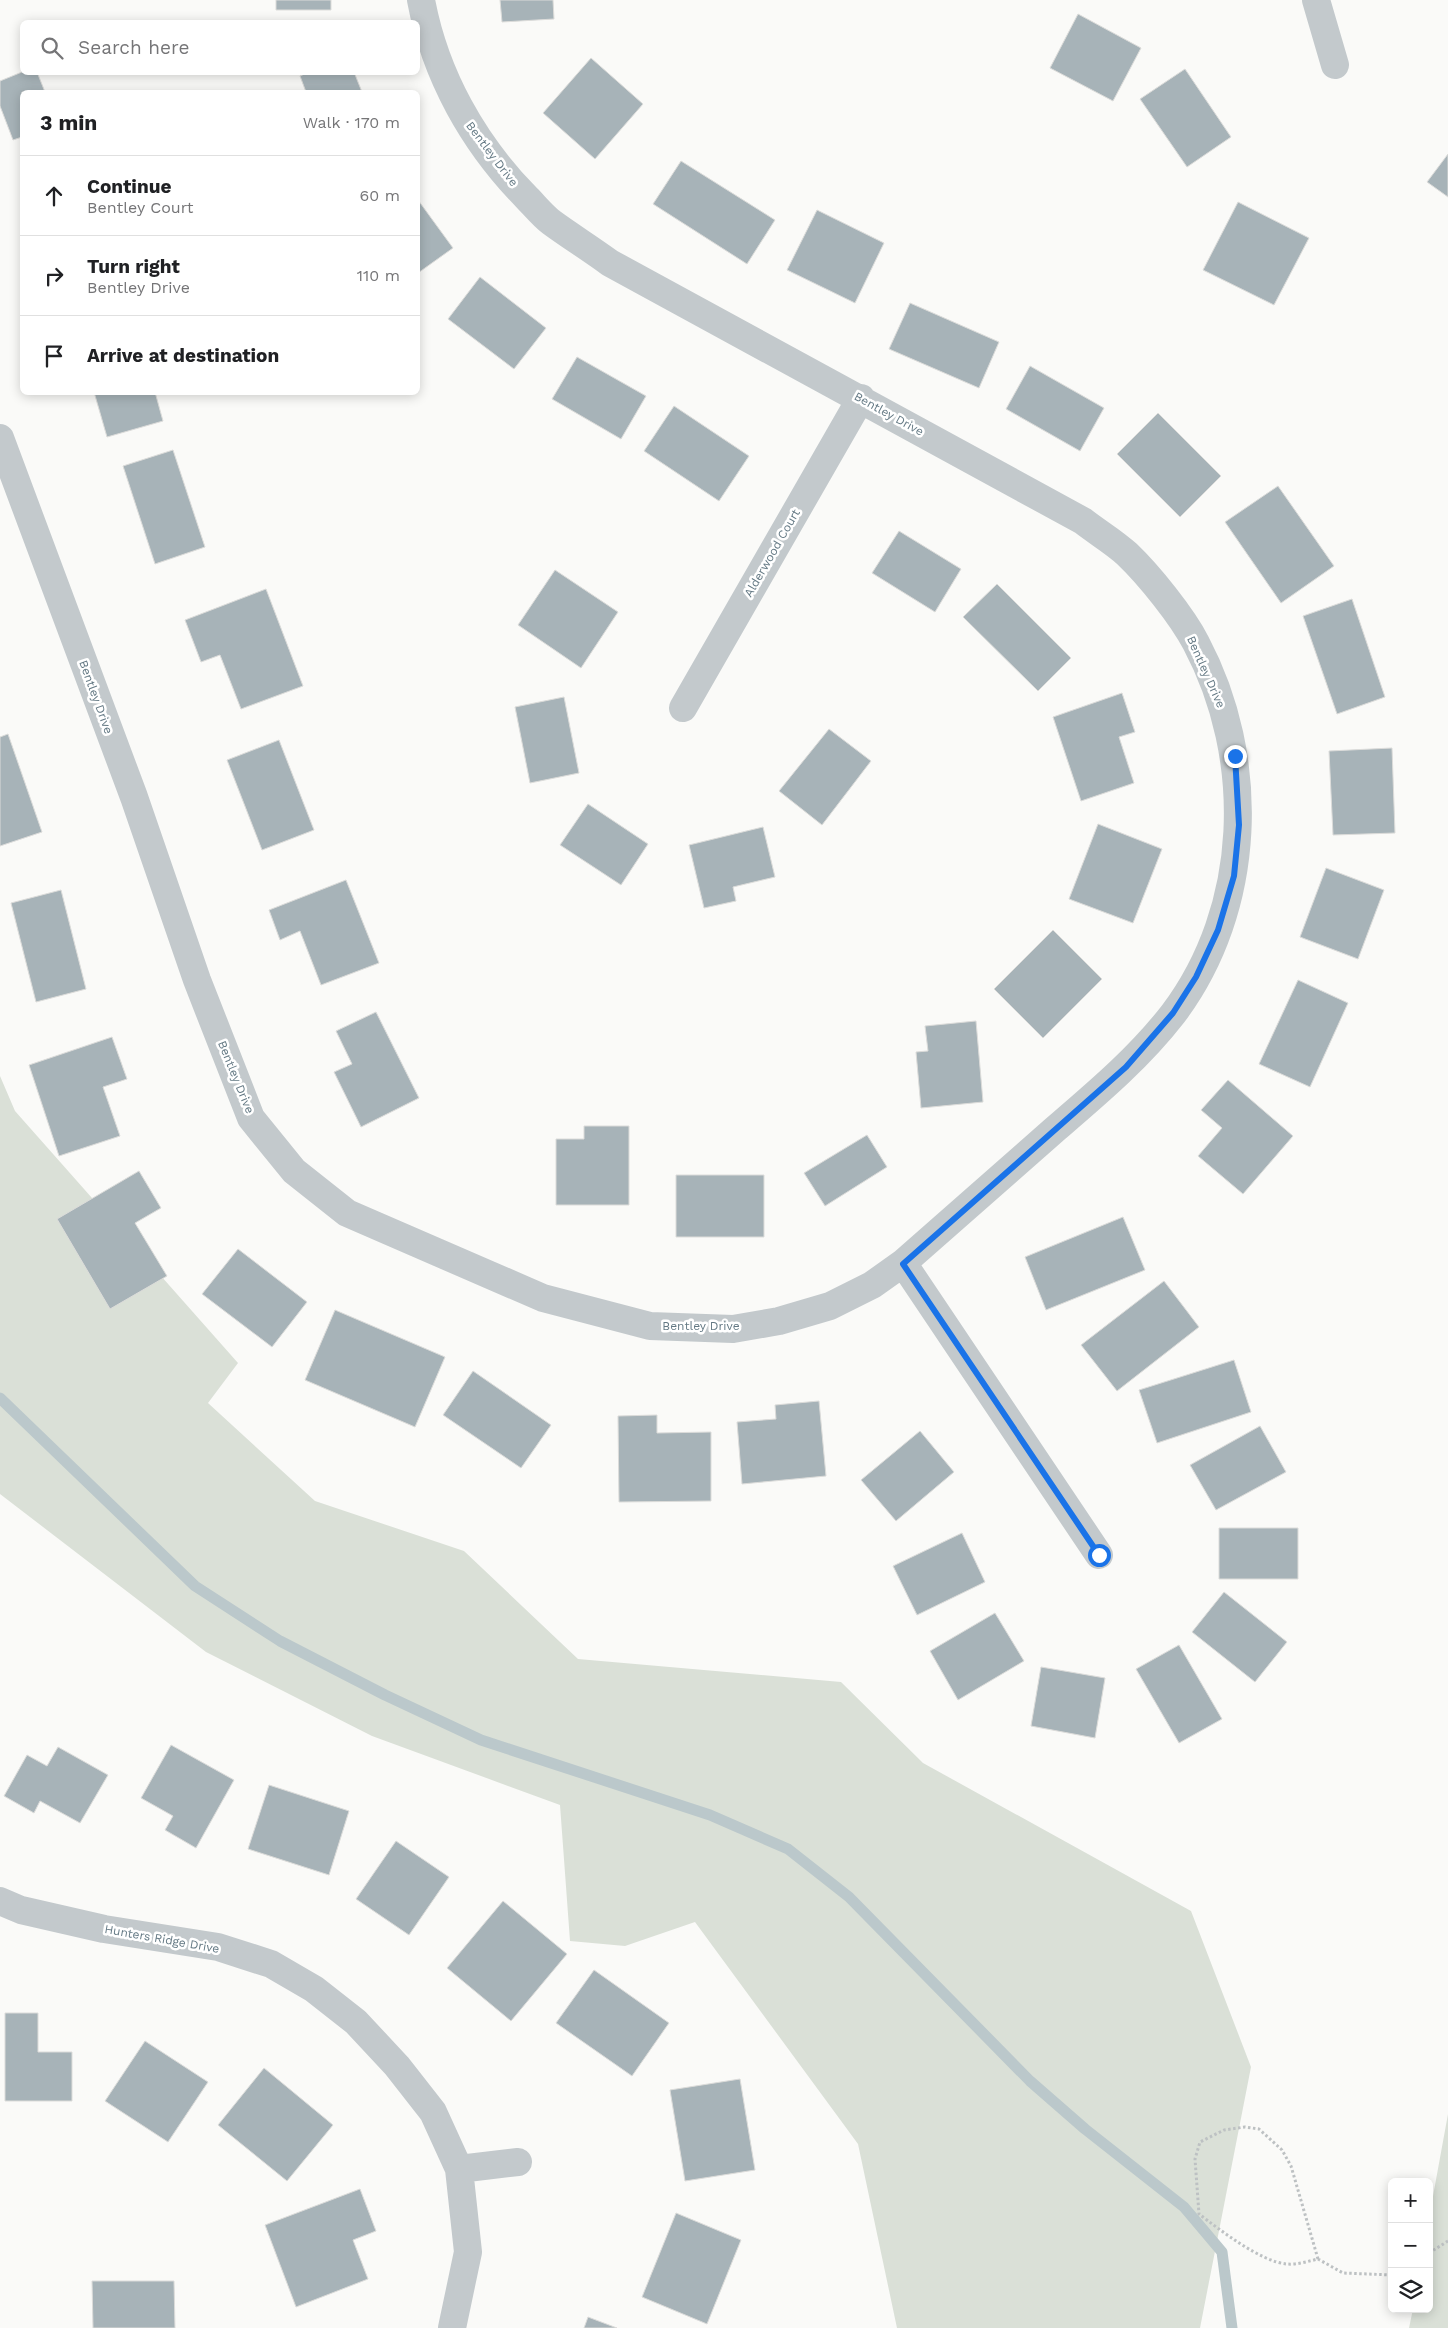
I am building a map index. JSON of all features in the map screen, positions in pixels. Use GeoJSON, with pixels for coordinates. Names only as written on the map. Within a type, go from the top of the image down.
{"type":"FeatureCollection","features":[{"type":"Feature","properties":{"kind":"street","name":"Bentley Drive"},"geometry":{"type":"LineString","coordinates":[[0,438],[134,797],[197,980],[252,1118],[294,1171],[347,1213],[543,1298],[650,1326],[733,1329],[779,1321],[830,1306],[872,1285],[903,1264],[1126,1067],[1173,1013],[1196,977],[1218,930],[1234,876],[1239,825],[1235,756],[1221,699],[1195,642],[1157,587],[1127,554],[1083,521],[861,398],[610,263],[550,221],[508,179],[470,126],[441,72],[426,27],[421,0]]}},
{"type":"Feature","properties":{"kind":"street"},"geometry":{"type":"LineString","coordinates":[[1316,0],[1335,65]]}},
{"type":"Feature","properties":{"kind":"street","name":"Alderwood Court"},"geometry":{"type":"LineString","coordinates":[[683,708],[861,398]]}},
{"type":"Feature","properties":{"kind":"street"},"geometry":{"type":"LineString","coordinates":[[903,1264],[1099,1555]]}},
{"type":"Feature","properties":{"kind":"street","name":"Hunters Ridge Drive"},"geometry":{"type":"LineString","coordinates":[[0,1901],[21,1910],[104,1929],[218,1947],[271,1964],[314,1989],[356,2022],[397,2066],[433,2112],[459,2169],[468,2252],[452,2328]]}},
{"type":"Feature","properties":{"kind":"street"},"geometry":{"type":"LineString","coordinates":[[459,2169],[518,2162]]}},
{"type":"Feature","properties":{"kind":"path"},"geometry":{"type":"LineString","coordinates":[[1318,2259],[1291,2166],[1282,2150],[1259,2129],[1245,2127],[1224,2130],[1200,2142],[1195,2159],[1199,2214],[1231,2239],[1270,2258],[1288,2264],[1318,2259],[1343,2273],[1388,2275]]}},
{"type":"Feature","properties":{"kind":"path"},"geometry":{"type":"LineString","coordinates":[[1433,2250],[1448,2241]]}},
{"type":"Feature","properties":{"kind":"shaded area"},"geometry":{"type":"Polygon","coordinates":[[[0,1076],[15,1111],[238,1363],[208,1403],[315,1501],[464,1551],[578,1659],[841,1682],[923,1763],[1191,1911],[1251,2067],[1200,2328],[897,2328],[858,2144],[695,1922],[625,1946],[570,1941],[560,1805],[372,1736],[206,1652],[0,1494],[0,1076]]]}},
{"type":"Feature","properties":{"kind":"shaded area"},"geometry":{"type":"Polygon","coordinates":[[[1448,2114],[1448,2328],[1409,2328],[1412,2313],[1433,2313],[1433,2196],[1448,2114]]]}},
{"type":"Feature","properties":{"kind":"building"},"geometry":{"type":"Polygon","coordinates":[[[276,0],[331,0],[331,10],[276,10],[276,0]]]}},
{"type":"Feature","properties":{"kind":"building"},"geometry":{"type":"Polygon","coordinates":[[[500,0],[553,0],[554,19],[502,22],[500,0]]]}},
{"type":"Feature","properties":{"kind":"building"},"geometry":{"type":"Polygon","coordinates":[[[1078,14],[1141,48],[1113,101],[1050,68],[1078,14]]]}},
{"type":"Feature","properties":{"kind":"building"},"geometry":{"type":"Polygon","coordinates":[[[591,58],[643,104],[595,159],[543,113],[591,58]]]}},
{"type":"Feature","properties":{"kind":"building"},"geometry":{"type":"Polygon","coordinates":[[[1185,69],[1231,137],[1187,167],[1140,99],[1185,69]]]}},
{"type":"Feature","properties":{"kind":"building"},"geometry":{"type":"Polygon","coordinates":[[[20,73],[20,75],[38,75],[44,90],[20,90],[20,138],[13,140],[0,106],[0,81],[20,73]]]}},
{"type":"Feature","properties":{"kind":"building"},"geometry":{"type":"Polygon","coordinates":[[[355,75],[361,90],[305,90],[300,76],[355,75]]]}},
{"type":"Feature","properties":{"kind":"building"},"geometry":{"type":"Polygon","coordinates":[[[1448,154],[1448,197],[1427,182],[1448,154]]]}},
{"type":"Feature","properties":{"kind":"building"},"geometry":{"type":"Polygon","coordinates":[[[681,161],[775,220],[747,264],[653,204],[681,161]]]}},
{"type":"Feature","properties":{"kind":"building"},"geometry":{"type":"Polygon","coordinates":[[[1238,202],[1309,238],[1274,305],[1203,270],[1238,202]]]}},
{"type":"Feature","properties":{"kind":"building"},"geometry":{"type":"Polygon","coordinates":[[[420,203],[453,248],[420,272],[420,203]]]}},
{"type":"Feature","properties":{"kind":"building"},"geometry":{"type":"Polygon","coordinates":[[[817,210],[884,243],[855,303],[787,270],[817,210]]]}},
{"type":"Feature","properties":{"kind":"building"},"geometry":{"type":"Polygon","coordinates":[[[480,277],[546,328],[514,369],[448,319],[480,277]]]}},
{"type":"Feature","properties":{"kind":"building"},"geometry":{"type":"Polygon","coordinates":[[[910,303],[999,342],[979,388],[889,349],[910,303]]]}},
{"type":"Feature","properties":{"kind":"building"},"geometry":{"type":"Polygon","coordinates":[[[577,357],[646,396],[621,439],[552,399],[577,357]]]}},
{"type":"Feature","properties":{"kind":"building"},"geometry":{"type":"Polygon","coordinates":[[[1030,366],[1104,408],[1080,451],[1006,409],[1030,366]]]}},
{"type":"Feature","properties":{"kind":"building"},"geometry":{"type":"Polygon","coordinates":[[[95,395],[156,395],[163,421],[107,437],[95,395]]]}},
{"type":"Feature","properties":{"kind":"building"},"geometry":{"type":"Polygon","coordinates":[[[674,406],[749,456],[719,501],[644,451],[674,406]]]}},
{"type":"Feature","properties":{"kind":"building"},"geometry":{"type":"Polygon","coordinates":[[[1158,413],[1221,476],[1180,517],[1117,454],[1158,413]]]}},
{"type":"Feature","properties":{"kind":"building"},"geometry":{"type":"Polygon","coordinates":[[[173,450],[205,547],[155,564],[123,466],[173,450]]]}},
{"type":"Feature","properties":{"kind":"building"},"geometry":{"type":"Polygon","coordinates":[[[1278,486],[1334,566],[1281,603],[1225,522],[1278,486]]]}},
{"type":"Feature","properties":{"kind":"building"},"geometry":{"type":"Polygon","coordinates":[[[899,531],[961,569],[935,612],[872,573],[899,531]]]}},
{"type":"Feature","properties":{"kind":"building"},"geometry":{"type":"Polygon","coordinates":[[[555,570],[618,612],[581,668],[518,625],[555,570]]]}},
{"type":"Feature","properties":{"kind":"building"},"geometry":{"type":"Polygon","coordinates":[[[997,584],[1071,658],[1038,691],[963,617],[997,584]]]}},
{"type":"Feature","properties":{"kind":"building"},"geometry":{"type":"Polygon","coordinates":[[[266,589],[303,686],[241,709],[220,655],[201,662],[185,620],[266,589]]]}},
{"type":"Feature","properties":{"kind":"building"},"geometry":{"type":"Polygon","coordinates":[[[1352,599],[1385,697],[1337,714],[1303,616],[1352,599]]]}},
{"type":"Feature","properties":{"kind":"building"},"geometry":{"type":"Polygon","coordinates":[[[1122,693],[1135,732],[1119,737],[1134,783],[1081,801],[1053,717],[1122,693]]]}},
{"type":"Feature","properties":{"kind":"building"},"geometry":{"type":"Polygon","coordinates":[[[564,697],[579,773],[530,783],[515,707],[564,697]]]}},
{"type":"Feature","properties":{"kind":"building"},"geometry":{"type":"Polygon","coordinates":[[[829,729],[871,761],[822,825],[779,791],[829,729]]]}},
{"type":"Feature","properties":{"kind":"building"},"geometry":{"type":"Polygon","coordinates":[[[8,734],[42,832],[0,846],[0,737],[8,734]]]}},
{"type":"Feature","properties":{"kind":"building"},"geometry":{"type":"Polygon","coordinates":[[[279,740],[314,830],[262,850],[227,760],[279,740]]]}},
{"type":"Feature","properties":{"kind":"building"},"geometry":{"type":"Polygon","coordinates":[[[1392,748],[1395,833],[1333,835],[1329,751],[1392,748]]]}},
{"type":"Feature","properties":{"kind":"building"},"geometry":{"type":"Polygon","coordinates":[[[588,804],[648,844],[621,885],[560,845],[588,804]]]}},
{"type":"Feature","properties":{"kind":"building"},"geometry":{"type":"Polygon","coordinates":[[[1098,824],[1162,849],[1133,923],[1069,899],[1098,824]]]}},
{"type":"Feature","properties":{"kind":"building"},"geometry":{"type":"Polygon","coordinates":[[[763,827],[775,877],[733,887],[736,901],[704,908],[689,845],[763,827]]]}},
{"type":"Feature","properties":{"kind":"building"},"geometry":{"type":"Polygon","coordinates":[[[1326,868],[1384,890],[1358,959],[1300,937],[1326,868]]]}},
{"type":"Feature","properties":{"kind":"building"},"geometry":{"type":"Polygon","coordinates":[[[346,880],[379,963],[321,985],[300,931],[280,940],[269,910],[346,880]]]}},
{"type":"Feature","properties":{"kind":"building"},"geometry":{"type":"Polygon","coordinates":[[[61,890],[86,989],[36,1002],[11,903],[61,890]]]}},
{"type":"Feature","properties":{"kind":"building"},"geometry":{"type":"Polygon","coordinates":[[[1053,930],[1102,979],[1043,1038],[994,989],[1053,930]]]}},
{"type":"Feature","properties":{"kind":"building"},"geometry":{"type":"Polygon","coordinates":[[[1298,980],[1348,1003],[1310,1087],[1259,1064],[1298,980]]]}},
{"type":"Feature","properties":{"kind":"building"},"geometry":{"type":"Polygon","coordinates":[[[376,1012],[419,1098],[361,1127],[334,1072],[352,1064],[336,1031],[376,1012]]]}},
{"type":"Feature","properties":{"kind":"building"},"geometry":{"type":"Polygon","coordinates":[[[976,1021],[983,1102],[921,1108],[916,1052],[928,1051],[925,1026],[976,1021]]]}},
{"type":"Feature","properties":{"kind":"building"},"geometry":{"type":"Polygon","coordinates":[[[112,1037],[127,1079],[103,1087],[120,1136],[59,1156],[29,1065],[112,1037]]]}},
{"type":"Feature","properties":{"kind":"building"},"geometry":{"type":"Polygon","coordinates":[[[1228,1080],[1293,1136],[1243,1194],[1198,1156],[1222,1128],[1201,1110],[1228,1080]]]}},
{"type":"Feature","properties":{"kind":"building"},"geometry":{"type":"Polygon","coordinates":[[[584,1126],[629,1126],[629,1205],[556,1205],[556,1139],[584,1139],[584,1126]]]}},
{"type":"Feature","properties":{"kind":"building"},"geometry":{"type":"Polygon","coordinates":[[[867,1135],[887,1167],[825,1206],[804,1173],[867,1135]]]}},
{"type":"Feature","properties":{"kind":"building"},"geometry":{"type":"Polygon","coordinates":[[[139,1171],[161,1208],[135,1223],[167,1276],[110,1309],[57,1219],[139,1171]]]}},
{"type":"Feature","properties":{"kind":"building"},"geometry":{"type":"Polygon","coordinates":[[[676,1175],[764,1175],[764,1237],[676,1237],[676,1175]]]}},
{"type":"Feature","properties":{"kind":"building"},"geometry":{"type":"Polygon","coordinates":[[[1123,1217],[1145,1270],[1046,1310],[1025,1257],[1123,1217]]]}},
{"type":"Feature","properties":{"kind":"building"},"geometry":{"type":"Polygon","coordinates":[[[238,1249],[307,1302],[272,1347],[202,1294],[238,1249]]]}},
{"type":"Feature","properties":{"kind":"building"},"geometry":{"type":"Polygon","coordinates":[[[1164,1281],[1199,1327],[1117,1391],[1081,1345],[1164,1281]]]}},
{"type":"Feature","properties":{"kind":"building"},"geometry":{"type":"Polygon","coordinates":[[[335,1310],[445,1357],[415,1427],[305,1380],[335,1310]]]}},
{"type":"Feature","properties":{"kind":"building"},"geometry":{"type":"Polygon","coordinates":[[[1234,1360],[1251,1412],[1157,1443],[1139,1390],[1234,1360]]]}},
{"type":"Feature","properties":{"kind":"building"},"geometry":{"type":"Polygon","coordinates":[[[473,1371],[551,1425],[521,1468],[443,1415],[473,1371]]]}},
{"type":"Feature","properties":{"kind":"building"},"geometry":{"type":"Polygon","coordinates":[[[819,1401],[826,1476],[742,1484],[737,1422],[776,1419],[775,1405],[819,1401]]]}},
{"type":"Feature","properties":{"kind":"building"},"geometry":{"type":"Polygon","coordinates":[[[657,1415],[657,1433],[711,1432],[711,1501],[619,1502],[618,1416],[657,1415]]]}},
{"type":"Feature","properties":{"kind":"building"},"geometry":{"type":"Polygon","coordinates":[[[1260,1426],[1286,1472],[1216,1510],[1190,1465],[1260,1426]]]}},
{"type":"Feature","properties":{"kind":"building"},"geometry":{"type":"Polygon","coordinates":[[[920,1431],[954,1472],[896,1521],[861,1480],[920,1431]]]}},
{"type":"Feature","properties":{"kind":"building"},"geometry":{"type":"Polygon","coordinates":[[[1219,1528],[1298,1528],[1298,1579],[1219,1579],[1219,1528]]]}},
{"type":"Feature","properties":{"kind":"building"},"geometry":{"type":"Polygon","coordinates":[[[962,1533],[985,1582],[917,1615],[893,1566],[962,1533]]]}},
{"type":"Feature","properties":{"kind":"building"},"geometry":{"type":"Polygon","coordinates":[[[1224,1592],[1287,1642],[1255,1682],[1192,1632],[1224,1592]]]}},
{"type":"Feature","properties":{"kind":"building"},"geometry":{"type":"Polygon","coordinates":[[[995,1613],[1024,1661],[958,1700],[930,1651],[995,1613]]]}},
{"type":"Feature","properties":{"kind":"building"},"geometry":{"type":"Polygon","coordinates":[[[1179,1645],[1222,1719],[1179,1743],[1136,1669],[1179,1645]]]}},
{"type":"Feature","properties":{"kind":"building"},"geometry":{"type":"Polygon","coordinates":[[[1041,1667],[1105,1678],[1095,1738],[1031,1726],[1041,1667]]]}},
{"type":"Feature","properties":{"kind":"building"},"geometry":{"type":"Polygon","coordinates":[[[171,1745],[234,1780],[196,1848],[165,1830],[173,1816],[141,1798],[171,1745]]]}},
{"type":"Feature","properties":{"kind":"building"},"geometry":{"type":"Polygon","coordinates":[[[58,1747],[108,1775],[80,1823],[40,1801],[34,1813],[4,1796],[27,1755],[47,1766],[58,1747]]]}},
{"type":"Feature","properties":{"kind":"building"},"geometry":{"type":"Polygon","coordinates":[[[269,1785],[349,1811],[329,1875],[248,1849],[269,1785]]]}},
{"type":"Feature","properties":{"kind":"building"},"geometry":{"type":"Polygon","coordinates":[[[396,1841],[449,1877],[409,1935],[356,1899],[396,1841]]]}},
{"type":"Feature","properties":{"kind":"building"},"geometry":{"type":"Polygon","coordinates":[[[503,1901],[567,1954],[511,2021],[447,1968],[503,1901]]]}},
{"type":"Feature","properties":{"kind":"building"},"geometry":{"type":"Polygon","coordinates":[[[594,1970],[669,2023],[632,2076],[556,2023],[594,1970]]]}},
{"type":"Feature","properties":{"kind":"building"},"geometry":{"type":"Polygon","coordinates":[[[5,2013],[38,2013],[38,2052],[72,2052],[72,2101],[5,2101],[5,2013]]]}},
{"type":"Feature","properties":{"kind":"building"},"geometry":{"type":"Polygon","coordinates":[[[145,2041],[208,2082],[168,2142],[105,2101],[145,2041]]]}},
{"type":"Feature","properties":{"kind":"building"},"geometry":{"type":"Polygon","coordinates":[[[264,2068],[333,2125],[287,2181],[218,2125],[264,2068]]]}},
{"type":"Feature","properties":{"kind":"building"},"geometry":{"type":"Polygon","coordinates":[[[740,2079],[755,2170],[685,2181],[670,2090],[740,2079]]]}},
{"type":"Feature","properties":{"kind":"building"},"geometry":{"type":"Polygon","coordinates":[[[360,2189],[376,2231],[353,2240],[368,2279],[296,2307],[265,2225],[360,2189]]]}},
{"type":"Feature","properties":{"kind":"building"},"geometry":{"type":"Polygon","coordinates":[[[676,2213],[741,2240],[707,2324],[642,2297],[676,2213]]]}},
{"type":"Feature","properties":{"kind":"building"},"geometry":{"type":"Polygon","coordinates":[[[92,2281],[174,2281],[175,2328],[93,2328],[92,2281]]]}},
{"type":"Feature","properties":{"kind":"building"},"geometry":{"type":"Polygon","coordinates":[[[588,2317],[617,2328],[584,2328],[588,2317]]]}},
{"type":"Feature","properties":{"kind":"waterway"},"geometry":{"type":"LineString","coordinates":[[0,1398],[195,1586],[280,1641],[385,1695],[481,1740],[710,1815],[788,1849],[849,1897],[1030,2081],[1085,2129],[1184,2207],[1222,2252],[1232,2328]]}},
{"type":"Feature","properties":{"kind":"route"},"geometry":{"type":"LineString","coordinates":[[1099,1555],[903,1264],[1126,1067],[1173,1013],[1196,977],[1218,930],[1234,876],[1239,825],[1235,756]]}}]}
